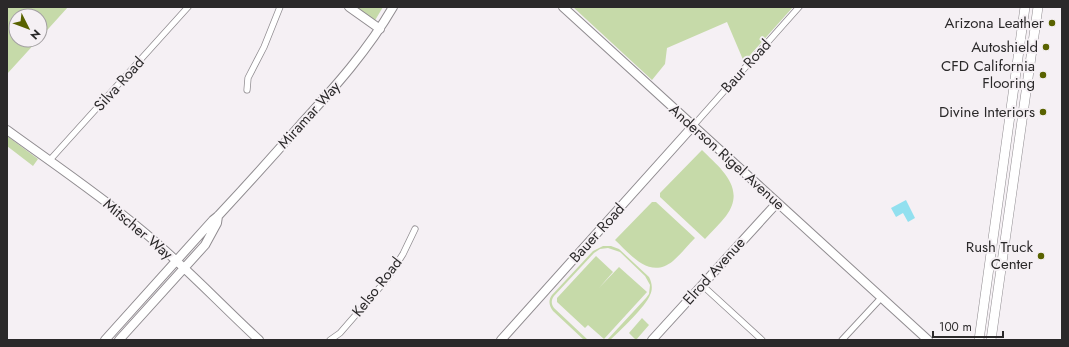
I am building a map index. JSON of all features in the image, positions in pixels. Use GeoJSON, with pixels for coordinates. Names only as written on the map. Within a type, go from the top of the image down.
{"type":"FeatureCollection","features":[{"type":"Feature","properties":{"kind":"main road"},"geometry":{"type":"LineString","coordinates":[[979,340],[1025,7]]}},
{"type":"Feature","properties":{"kind":"main road"},"geometry":{"type":"LineString","coordinates":[[991,340],[1038,7]]}},
{"type":"Feature","properties":{"kind":"street","name":"Silva Road"},"geometry":{"type":"LineString","coordinates":[[49,161],[188,7]]}},
{"type":"Feature","properties":{"kind":"street"},"geometry":{"type":"LineString","coordinates":[[247,90],[248,78],[264,47],[280,7]]}},
{"type":"Feature","properties":{"kind":"street"},"geometry":{"type":"LineString","coordinates":[[349,7],[380,29]]}},
{"type":"Feature","properties":{"kind":"street","name":"Miramar Way"},"geometry":{"type":"LineString","coordinates":[[105,340],[330,92],[359,58],[380,29],[393,7]]}},
{"type":"Feature","properties":{"kind":"street","name":"Anderson Rigel Avenue"},"geometry":{"type":"LineString","coordinates":[[563,7],[928,340]]}},
{"type":"Feature","properties":{"kind":"street","name":"Baur Road"},"geometry":{"type":"LineString","coordinates":[[693,126],[799,7]]}},
{"type":"Feature","properties":{"kind":"street","name":"Bauer Road"},"geometry":{"type":"LineString","coordinates":[[501,340],[693,126]]}},
{"type":"Feature","properties":{"kind":"street","name":"Mitscher Way"},"geometry":{"type":"LineString","coordinates":[[7,130],[118,210],[163,248],[259,340]]}},
{"type":"Feature","properties":{"kind":"street","name":"Elrod Avenue"},"geometry":{"type":"LineString","coordinates":[[652,340],[777,203]]}},
{"type":"Feature","properties":{"kind":"street","name":"Miramar Way"},"geometry":{"type":"LineString","coordinates":[[119,340],[205,245],[217,223],[218,216]]}},
{"type":"Feature","properties":{"kind":"street","name":"Kelso Road"},"geometry":{"type":"LineString","coordinates":[[330,340],[340,332],[387,279],[403,254],[415,229]]}},
{"type":"Feature","properties":{"kind":"street"},"geometry":{"type":"LineString","coordinates":[[702,285],[762,340]]}},
{"type":"Feature","properties":{"kind":"street"},"geometry":{"type":"LineString","coordinates":[[842,340],[881,298]]}},
{"type":"Feature","properties":{"kind":"green space"},"geometry":{"type":"Polygon","coordinates":[[[7,7],[68,7],[48,29],[48,8],[8,8],[8,48],[31,48],[7,74],[7,7]]]}},
{"type":"Feature","properties":{"kind":"green space"},"geometry":{"type":"Polygon","coordinates":[[[355,7],[383,7],[374,22],[355,7]]]}},
{"type":"Feature","properties":{"kind":"green space"},"geometry":{"type":"Polygon","coordinates":[[[573,7],[793,7],[744,62],[727,22],[667,48],[665,64],[652,80],[573,7]]]}},
{"type":"Feature","properties":{"kind":"green space"},"geometry":{"type":"Polygon","coordinates":[[[7,136],[38,159],[33,166],[7,146],[7,136]]]}},
{"type":"Feature","properties":{"kind":"green space"},"geometry":{"type":"Polygon","coordinates":[[[702,150],[729,179],[734,196],[732,206],[726,216],[705,239],[660,197],[660,193],[702,150]]]}},
{"type":"Feature","properties":{"kind":"green space"},"geometry":{"type":"Polygon","coordinates":[[[652,202],[656,202],[695,238],[673,261],[665,266],[656,268],[649,267],[641,263],[615,240],[652,202]]]}},
{"type":"Feature","properties":{"kind":"green space"},"geometry":{"type":"Polygon","coordinates":[[[603,246],[611,246],[619,249],[649,277],[652,290],[648,300],[638,312],[610,340],[607,340],[646,298],[649,294],[650,285],[645,276],[620,252],[608,248],[600,249],[594,253],[552,300],[552,305],[554,308],[588,340],[584,340],[553,311],[550,305],[550,299],[593,251],[603,246]]]}},
{"type":"Feature","properties":{"kind":"green space"},"geometry":{"type":"Polygon","coordinates":[[[596,256],[613,272],[599,288],[619,267],[647,292],[604,339],[588,325],[585,328],[557,302],[557,298],[596,256]]]}},
{"type":"Feature","properties":{"kind":"green space"},"geometry":{"type":"Polygon","coordinates":[[[642,318],[649,325],[636,340],[629,333],[642,318]]]}},
{"type":"Feature","properties":{"kind":"water"},"geometry":{"type":"Polygon","coordinates":[[[906,200],[915,218],[908,222],[903,213],[896,217],[891,208],[906,200]]]}},
{"type":"Feature","properties":{"kind":"place","name":"Arizona Leather"},"geometry":{"type":"Point","coordinates":[1052,23]}},
{"type":"Feature","properties":{"kind":"place","name":"Autoshield"},"geometry":{"type":"Point","coordinates":[1046,47]}},
{"type":"Feature","properties":{"kind":"place","name":"CFD California Flooring"},"geometry":{"type":"Point","coordinates":[1043,75]}},
{"type":"Feature","properties":{"kind":"place","name":"Divine Interiors"},"geometry":{"type":"Point","coordinates":[1043,112]}},
{"type":"Feature","properties":{"kind":"place","name":"Rush Truck Center"},"geometry":{"type":"Point","coordinates":[1041,256]}}]}
